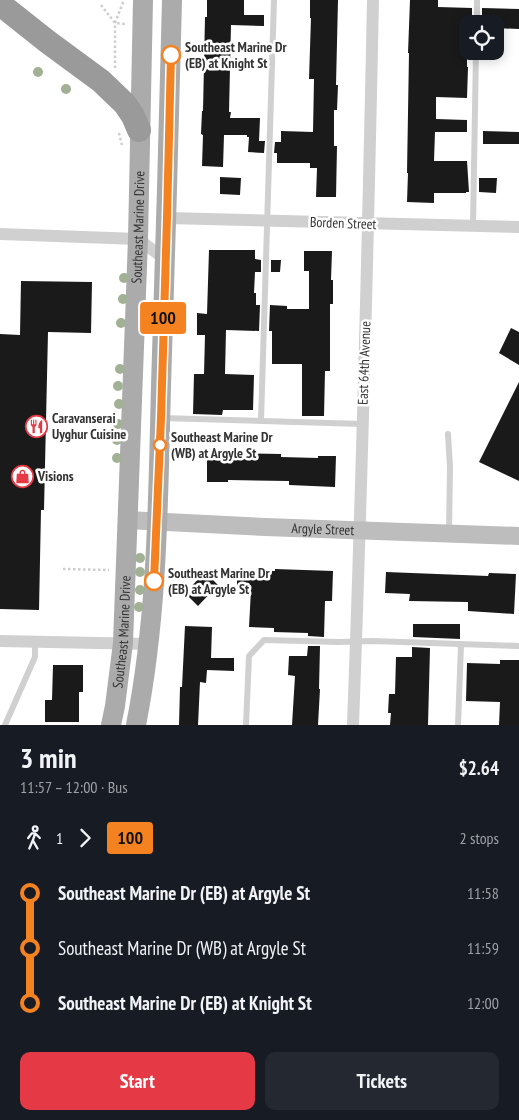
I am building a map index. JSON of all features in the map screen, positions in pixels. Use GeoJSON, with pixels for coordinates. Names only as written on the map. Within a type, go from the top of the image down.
{"type":"FeatureCollection","features":[{"type":"Feature","properties":{"kind":"highway"},"geometry":{"type":"LineString","coordinates":[[0,4],[48,42],[101,80],[125,104],[133,116],[128,130]]}},
{"type":"Feature","properties":{"kind":"main road","name":"Southeast Marine Drive"},"geometry":{"type":"LineString","coordinates":[[112,725],[123,643],[138,239],[128,130],[143,0]]}},
{"type":"Feature","properties":{"kind":"main road","name":"Southeast Marine Drive"},"geometry":{"type":"LineString","coordinates":[[136,725],[148,644],[157,522],[172,0]]}},
{"type":"Feature","properties":{"kind":"street","name":"East 64th Avenue"},"geometry":{"type":"LineString","coordinates":[[353,725],[360,531],[373,0]]}},
{"type":"Feature","properties":{"kind":"street","name":"Borden Street"},"geometry":{"type":"LineString","coordinates":[[167,218],[519,227]]}},
{"type":"Feature","properties":{"kind":"street"},"geometry":{"type":"LineString","coordinates":[[0,234],[138,239],[166,259]]}},
{"type":"Feature","properties":{"kind":"street","name":"Argyle Street"},"geometry":{"type":"LineString","coordinates":[[127,520],[519,536]]}},
{"type":"Feature","properties":{"kind":"street"},"geometry":{"type":"LineString","coordinates":[[0,641],[148,644]]}},
{"type":"Feature","properties":{"kind":"lane"},"geometry":{"type":"LineString","coordinates":[[261,421],[274,0]]}},
{"type":"Feature","properties":{"kind":"lane"},"geometry":{"type":"LineString","coordinates":[[477,0],[477,15]]}},
{"type":"Feature","properties":{"kind":"lane"},"geometry":{"type":"LineString","coordinates":[[473,226],[476,60]]}},
{"type":"Feature","properties":{"kind":"lane"},"geometry":{"type":"LineString","coordinates":[[161,418],[362,424]]}},
{"type":"Feature","properties":{"kind":"lane"},"geometry":{"type":"LineString","coordinates":[[448,434],[450,467],[449,533]]}},
{"type":"Feature","properties":{"kind":"lane"},"geometry":{"type":"LineString","coordinates":[[246,725],[249,656],[264,640],[519,646]]}},
{"type":"Feature","properties":{"kind":"lane"},"geometry":{"type":"LineString","coordinates":[[5,725],[35,657],[35,642]]}},
{"type":"Feature","properties":{"kind":"lane"},"geometry":{"type":"LineString","coordinates":[[458,725],[461,645]]}},
{"type":"Feature","properties":{"kind":"path"},"geometry":{"type":"LineString","coordinates":[[115,68],[116,24],[124,0]]}},
{"type":"Feature","properties":{"kind":"path"},"geometry":{"type":"LineString","coordinates":[[101,5],[116,24]]}},
{"type":"Feature","properties":{"kind":"path"},"geometry":{"type":"LineString","coordinates":[[116,24],[124,24]]}},
{"type":"Feature","properties":{"kind":"path"},"geometry":{"type":"LineString","coordinates":[[123,149],[128,130]]}},
{"type":"Feature","properties":{"kind":"path"},"geometry":{"type":"LineString","coordinates":[[64,569],[111,570]]}},
{"type":"Feature","properties":{"kind":"building"},"geometry":{"type":"Polygon","coordinates":[[[207,0],[244,0],[244,15],[264,15],[264,26],[231,25],[229,112],[231,112],[230,118],[260,118],[259,141],[265,141],[264,153],[248,152],[249,137],[247,135],[224,135],[223,167],[202,166],[203,135],[201,134],[207,0]]]}},
{"type":"Feature","properties":{"kind":"building"},"geometry":{"type":"Polygon","coordinates":[[[310,0],[338,0],[336,85],[338,85],[337,110],[334,110],[334,146],[337,146],[336,197],[316,197],[317,168],[310,168],[310,163],[277,163],[277,153],[274,153],[275,142],[281,142],[281,131],[313,132],[314,79],[309,79],[310,0]]]}},
{"type":"Feature","properties":{"kind":"building"},"geometry":{"type":"Polygon","coordinates":[[[410,0],[438,0],[438,7],[472,8],[472,15],[459,15],[459,60],[467,60],[467,98],[436,97],[436,119],[467,120],[467,132],[435,132],[434,161],[467,161],[469,192],[434,193],[434,203],[407,202],[410,0]]]}},
{"type":"Feature","properties":{"kind":"building"},"geometry":{"type":"Polygon","coordinates":[[[482,8],[519,9],[519,29],[504,28],[504,15],[482,15],[482,8]]]}},
{"type":"Feature","properties":{"kind":"building"},"geometry":{"type":"Polygon","coordinates":[[[483,131],[519,132],[519,144],[483,144],[483,131]]]}},
{"type":"Feature","properties":{"kind":"building"},"geometry":{"type":"Polygon","coordinates":[[[220,177],[241,178],[240,195],[220,194],[220,177]]]}},
{"type":"Feature","properties":{"kind":"building"},"geometry":{"type":"Polygon","coordinates":[[[479,178],[497,178],[496,193],[479,192],[479,178]]]}},
{"type":"Feature","properties":{"kind":"building"},"geometry":{"type":"Polygon","coordinates":[[[209,250],[255,250],[255,259],[261,260],[261,272],[255,272],[254,293],[256,293],[256,305],[260,305],[259,331],[226,330],[225,374],[254,375],[253,410],[223,410],[222,415],[193,414],[194,374],[204,374],[205,335],[197,335],[197,313],[207,314],[209,250]]]}},
{"type":"Feature","properties":{"kind":"building"},"geometry":{"type":"Polygon","coordinates":[[[304,251],[332,251],[331,280],[333,280],[333,304],[330,304],[330,371],[325,371],[324,416],[302,416],[302,364],[272,364],[272,331],[269,331],[270,305],[287,306],[287,309],[309,309],[309,271],[304,271],[304,251]]]}},
{"type":"Feature","properties":{"kind":"building"},"geometry":{"type":"Polygon","coordinates":[[[271,260],[281,260],[280,272],[271,272],[271,260]]]}},
{"type":"Feature","properties":{"kind":"building"},"geometry":{"type":"Polygon","coordinates":[[[21,281],[92,282],[91,333],[48,332],[44,510],[41,510],[39,610],[0,609],[0,334],[20,335],[21,281]]]}},
{"type":"Feature","properties":{"kind":"building"},"geometry":{"type":"Polygon","coordinates":[[[511,328],[519,332],[519,365],[499,353],[511,328]]]}},
{"type":"Feature","properties":{"kind":"building"},"geometry":{"type":"Polygon","coordinates":[[[519,382],[519,481],[479,462],[519,382]]]}},
{"type":"Feature","properties":{"kind":"building"},"geometry":{"type":"Polygon","coordinates":[[[235,453],[281,454],[281,457],[318,458],[318,456],[336,456],[335,487],[289,485],[289,481],[228,480],[228,482],[207,482],[207,457],[235,457],[235,453]]]}},
{"type":"Feature","properties":{"kind":"building"},"geometry":{"type":"Polygon","coordinates":[[[275,569],[333,571],[332,601],[325,601],[324,637],[308,636],[308,633],[274,632],[274,628],[249,627],[251,590],[237,589],[237,570],[275,571],[275,569]]]}},
{"type":"Feature","properties":{"kind":"building"},"geometry":{"type":"Polygon","coordinates":[[[205,572],[218,585],[198,606],[185,593],[205,572]]]}},
{"type":"Feature","properties":{"kind":"building"},"geometry":{"type":"Polygon","coordinates":[[[386,572],[488,576],[489,573],[516,574],[514,614],[468,611],[468,602],[409,601],[410,594],[385,593],[386,572]]]}},
{"type":"Feature","properties":{"kind":"building"},"geometry":{"type":"Polygon","coordinates":[[[413,624],[460,624],[460,639],[413,637],[413,624]]]}},
{"type":"Feature","properties":{"kind":"building"},"geometry":{"type":"Polygon","coordinates":[[[185,626],[212,627],[211,658],[234,658],[234,671],[207,670],[206,683],[200,682],[198,725],[179,725],[185,626]]]}},
{"type":"Feature","properties":{"kind":"building"},"geometry":{"type":"Polygon","coordinates":[[[308,646],[320,646],[318,725],[292,725],[295,676],[288,675],[289,656],[307,656],[308,646]]]}},
{"type":"Feature","properties":{"kind":"building"},"geometry":{"type":"Polygon","coordinates":[[[412,647],[430,648],[428,725],[390,725],[391,713],[388,713],[389,694],[395,694],[396,657],[412,657],[412,647]]]}},
{"type":"Feature","properties":{"kind":"building"},"geometry":{"type":"Polygon","coordinates":[[[500,660],[519,660],[519,725],[499,725],[500,702],[466,701],[467,663],[500,664],[500,660]]]}},
{"type":"Feature","properties":{"kind":"building"},"geometry":{"type":"Polygon","coordinates":[[[53,665],[83,665],[83,692],[79,692],[79,722],[45,722],[45,700],[52,700],[53,665]]]}},
{"type":"Feature","properties":{"kind":"bus line","name":"100"},"geometry":{"type":"LineString","coordinates":[[154,581],[161,418],[171,55]]}},
{"type":"Feature","properties":{"kind":"place","name":"Southeast Marine Dr (EB) at Knight St"},"geometry":{"type":"Point","coordinates":[171,55]}},
{"type":"Feature","properties":{"kind":"place","name":"Caravanserai Uyghur Cuisine"},"geometry":{"type":"Point","coordinates":[36,426]}},
{"type":"Feature","properties":{"kind":"place","name":"Southeast Marine Dr (WB) at Argyle St"},"geometry":{"type":"Point","coordinates":[160,445]}},
{"type":"Feature","properties":{"kind":"place","name":"Visions"},"geometry":{"type":"Point","coordinates":[22,476]}},
{"type":"Feature","properties":{"kind":"place","name":"Southeast Marine Dr (EB) at Argyle St"},"geometry":{"type":"Point","coordinates":[154,581]}}]}
